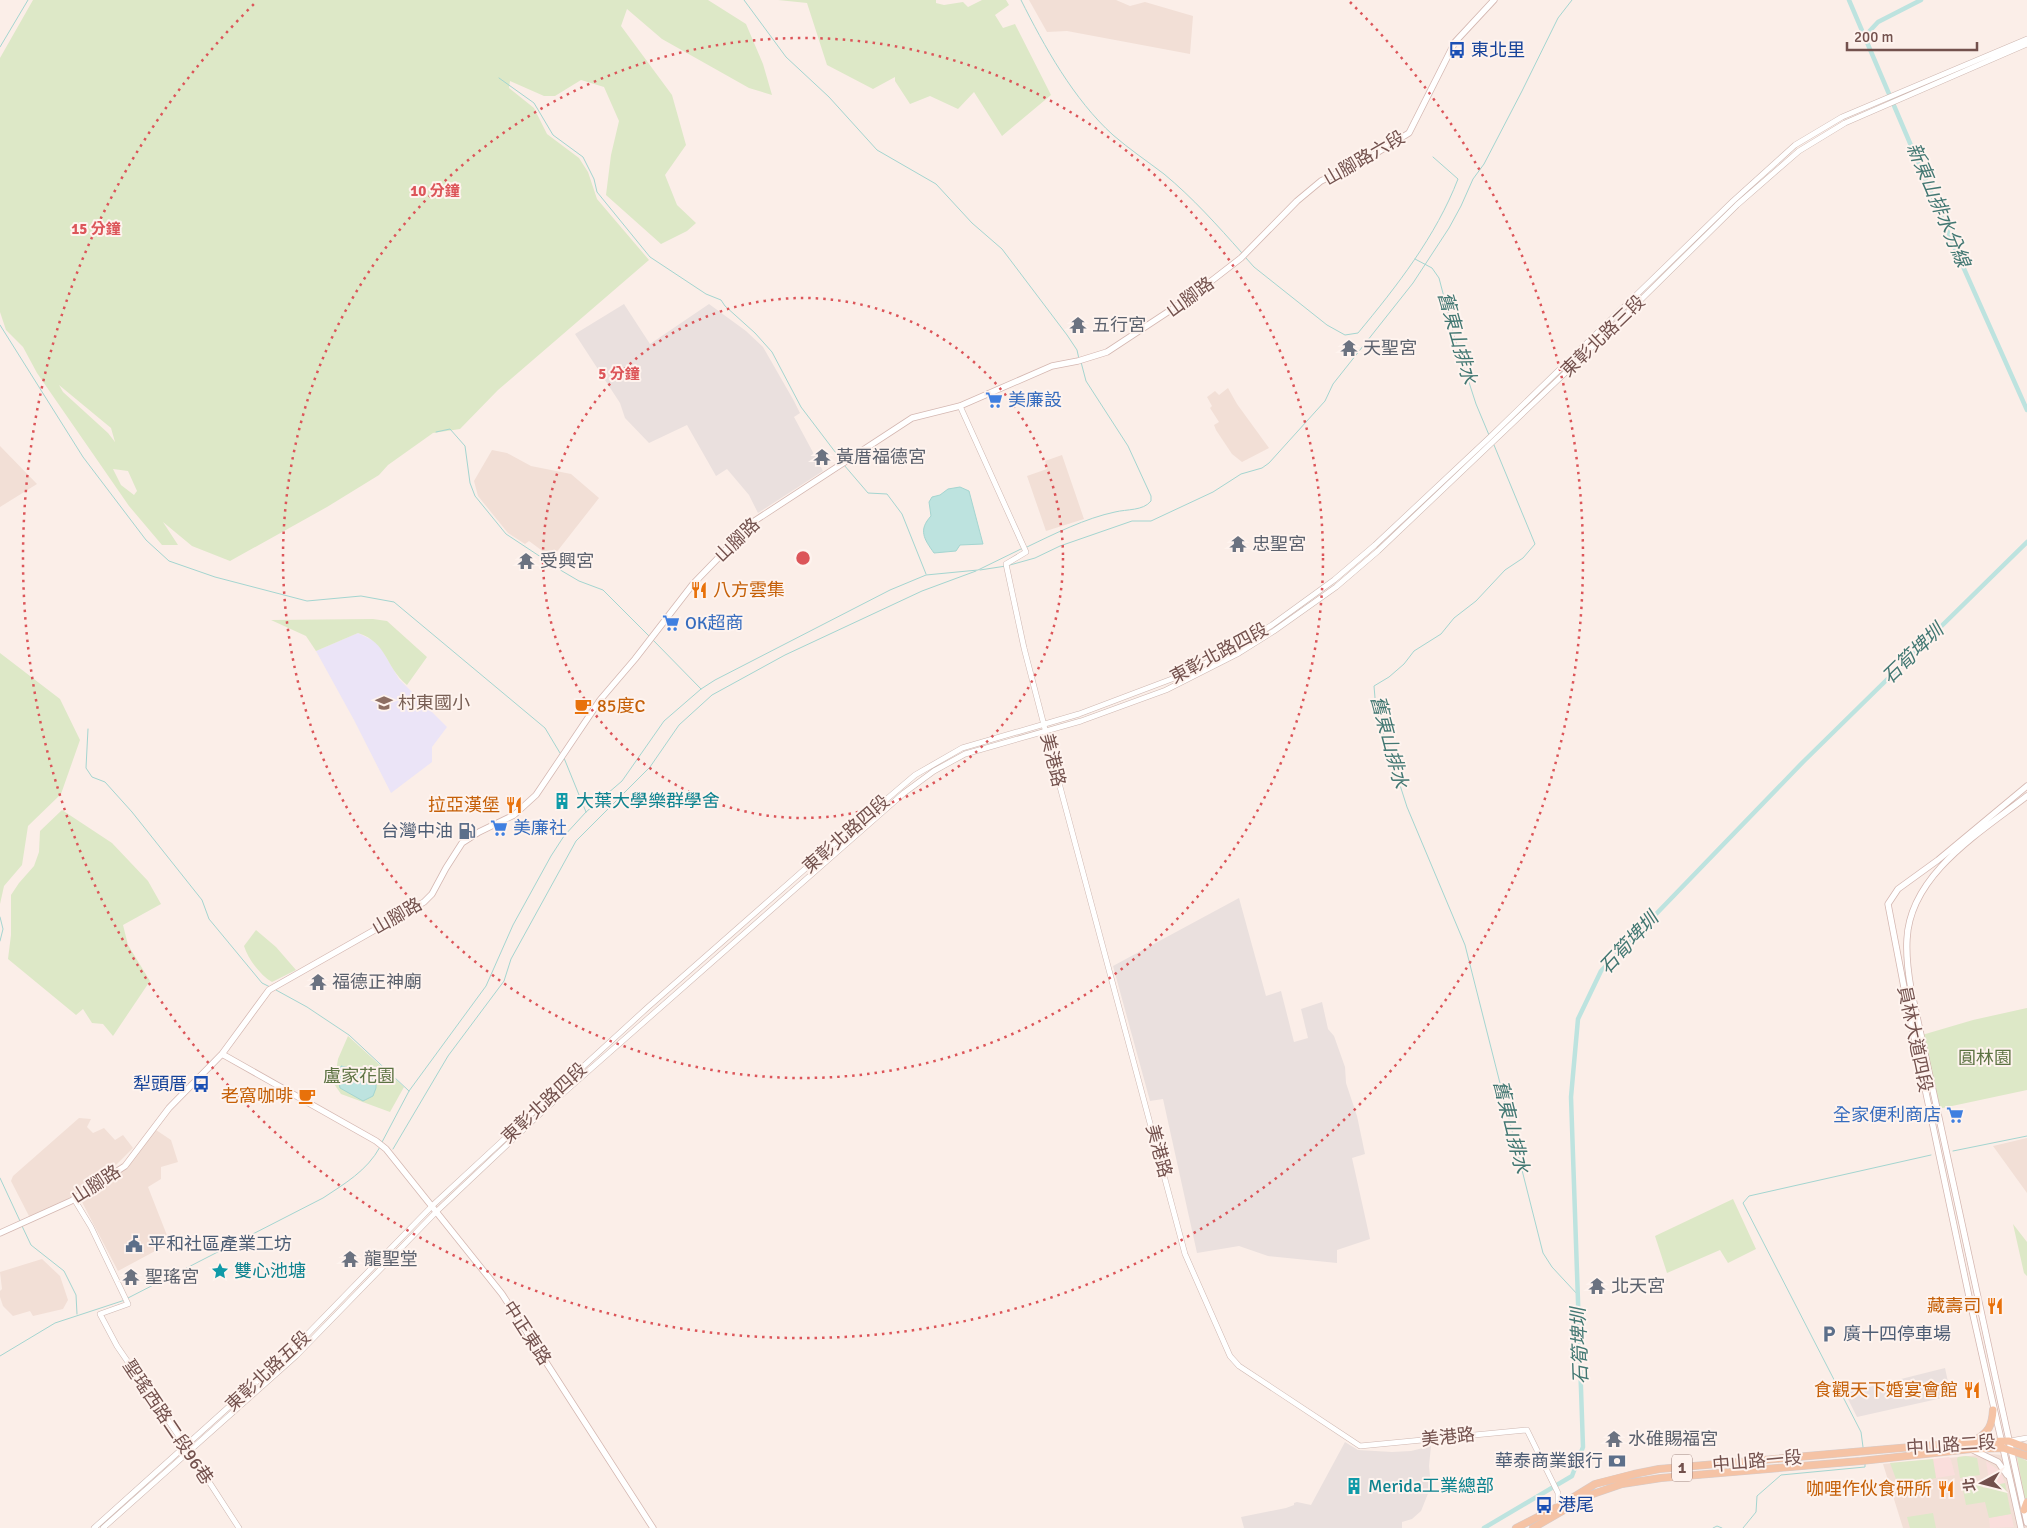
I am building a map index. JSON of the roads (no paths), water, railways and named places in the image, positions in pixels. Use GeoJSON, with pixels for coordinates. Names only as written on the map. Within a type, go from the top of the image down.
{"type":"FeatureCollection","features":[{"type":"Feature","properties":{"kind":"main road","name":"山腳路六段"},"geometry":{"type":"LineString","coordinates":[[1241,258],[1324,178],[1370,157],[1409,133],[1455,42],[1494,0]]}},
{"type":"Feature","properties":{"kind":"main road","name":"山腳路"},"geometry":{"type":"LineString","coordinates":[[0,1233],[74,1199],[125,1166],[169,1108],[222,1054],[271,989],[424,902],[432,894],[462,843],[520,810],[536,795],[600,700],[692,584],[753,522],[912,418],[960,406],[1052,366],[1107,352],[1192,296],[1241,258]]}},
{"type":"Feature","properties":{"kind":"main road","name":"員林大道四段"},"geometry":{"type":"LineString","coordinates":[[2021,1528],[1993,1410],[1907,1003],[1888,904],[1898,889],[1938,860],[2027,786]]}},
{"type":"Feature","properties":{"kind":"main road","name":"員林大道四段"},"geometry":{"type":"LineString","coordinates":[[2027,796],[1944,863],[1924,887],[1916,902],[1907,937],[1907,963],[1911,989],[2027,1523]]}},
{"type":"Feature","properties":{"kind":"main road","name":"中正東路"},"geometry":{"type":"LineString","coordinates":[[222,1054],[376,1141],[386,1149],[502,1294],[653,1528]]}},
{"type":"Feature","properties":{"kind":"main road"},"geometry":{"type":"LineString","coordinates":[[1993,1410],[1990,1429],[1972,1446],[1998,1462],[2008,1476],[2012,1486]]}},
{"type":"Feature","properties":{"kind":"main road","name":"中山路二段"},"geometry":{"type":"LineString","coordinates":[[1875,1455],[2002,1444],[2009,1441]]}},
{"type":"Feature","properties":{"kind":"main road","name":"1"},"geometry":{"type":"LineString","coordinates":[[2009,1441],[2026,1447]]}},
{"type":"Feature","properties":{"kind":"main road","name":"中山路二段"},"geometry":{"type":"LineString","coordinates":[[2002,1444],[2011,1449]]}},
{"type":"Feature","properties":{"kind":"main road","name":"1"},"geometry":{"type":"LineString","coordinates":[[2011,1449],[2027,1456]]}},
{"type":"Feature","properties":{"kind":"main road","name":"中山路一段"},"geometry":{"type":"LineString","coordinates":[[1516,1528],[1559,1506],[1595,1484],[1634,1474],[1659,1470],[1860,1452],[1875,1455]]}},
{"type":"Feature","properties":{"kind":"main road","name":"中山路一段"},"geometry":{"type":"LineString","coordinates":[[1533,1528],[1590,1495],[1622,1484],[1661,1478],[1861,1461],[1875,1455]]}},
{"type":"Feature","properties":{"kind":"main road"},"geometry":{"type":"LineString","coordinates":[[2024,1510],[2027,1502]]}},
{"type":"Feature","properties":{"kind":"street"},"geometry":{"type":"LineString","coordinates":[[1896,97],[2027,39]]}},
{"type":"Feature","properties":{"kind":"street"},"geometry":{"type":"LineString","coordinates":[[1884,102],[2027,44]]}},
{"type":"Feature","properties":{"kind":"street","name":"東彰北路三段"},"geometry":{"type":"LineString","coordinates":[[1334,580],[1404,518],[1732,201],[1794,145],[1842,117],[1884,102]]}},
{"type":"Feature","properties":{"kind":"street","name":"東彰北路三段"},"geometry":{"type":"LineString","coordinates":[[1336,587],[1378,551],[1463,471],[1766,178],[1799,151],[1884,102]]}},
{"type":"Feature","properties":{"kind":"street","name":"美港路"},"geometry":{"type":"LineString","coordinates":[[960,406],[1026,552],[1006,567],[1024,648],[1185,1254],[1230,1356],[1239,1366],[1360,1446],[1527,1430],[1556,1490],[1559,1506]]}},
{"type":"Feature","properties":{"kind":"street","name":"東彰北路四段"},"geometry":{"type":"LineString","coordinates":[[435,1208],[647,1008],[902,786],[936,762],[962,748],[1079,714],[1184,674],[1236,647],[1272,625],[1334,580]]}},
{"type":"Feature","properties":{"kind":"street","name":"東彰北路四段"},"geometry":{"type":"LineString","coordinates":[[435,1208],[791,891],[904,793],[934,771],[965,754],[1046,731],[1166,690],[1203,673],[1274,631],[1336,587]]}},
{"type":"Feature","properties":{"kind":"street"},"geometry":{"type":"LineString","coordinates":[[786,886],[791,891]]}},
{"type":"Feature","properties":{"kind":"street","name":"聖瑤西路二段96巷"},"geometry":{"type":"LineString","coordinates":[[74,1199],[91,1227],[128,1304],[100,1314],[117,1346],[238,1528]]}},
{"type":"Feature","properties":{"kind":"street","name":"東彰北路五段"},"geometry":{"type":"LineString","coordinates":[[94,1528],[296,1356],[435,1208]]}},
{"type":"Feature","properties":{"kind":"street","name":"中山路二段"},"geometry":{"type":"LineString","coordinates":[[2009,1441],[2027,1438]]}},
{"type":"Feature","properties":{"kind":"street","name":"中山路二段"},"geometry":{"type":"LineString","coordinates":[[2011,1449],[2026,1447]]}},
{"type":"Feature","properties":{"kind":"street","name":"東彰北路五段"},"geometry":{"type":"LineString","coordinates":[[103,1528],[187,1449]]}},
{"type":"Feature","properties":{"kind":"street"},"geometry":{"type":"LineString","coordinates":[[1553,1517],[1559,1506]]}},
{"type":"Feature","properties":{"kind":"water"},"geometry":{"type":"Polygon","coordinates":[[[960,487],[969,491],[983,544],[960,545],[956,551],[934,553],[927,543],[924,534],[925,526],[931,516],[929,502],[932,497],[940,495],[948,489],[960,487]]]}},
{"type":"Feature","properties":{"kind":"water"},"geometry":{"type":"Polygon","coordinates":[[[341,1066],[376,1078],[376,1088],[373,1096],[363,1101],[340,1088],[338,1076],[341,1066]]]}},
{"type":"Feature","properties":{"kind":"waterway"},"geometry":{"type":"LineString","coordinates":[[0,47],[28,0]]}},
{"type":"Feature","properties":{"kind":"waterway"},"geometry":{"type":"LineString","coordinates":[[744,0],[786,57],[829,97],[877,150],[936,184],[972,223],[1002,249],[1067,335],[1077,350],[1079,359]]}},
{"type":"Feature","properties":{"kind":"waterway"},"geometry":{"type":"LineString","coordinates":[[1021,0],[1061,72],[1085,106],[1113,135],[1164,174],[1185,193],[1242,253]]}},
{"type":"Feature","properties":{"kind":"waterway"},"geometry":{"type":"LineString","coordinates":[[1010,565],[1035,558],[1060,546],[1132,521],[1151,521],[1213,492],[1241,474],[1262,468],[1269,463],[1325,401],[1333,384],[1413,283],[1449,228],[1473,179],[1484,164],[1522,91],[1558,18],[1572,0]]}},
{"type":"Feature","properties":{"kind":"waterway","name":"新東山排水分線"},"geometry":{"type":"LineString","coordinates":[[1849,0],[1953,244],[2027,410]]}},
{"type":"Feature","properties":{"kind":"waterway"},"geometry":{"type":"LineString","coordinates":[[1865,36],[1878,22],[1921,0]]}},
{"type":"Feature","properties":{"kind":"waterway"},"geometry":{"type":"LineString","coordinates":[[499,78],[534,103],[553,135],[583,157],[594,179],[597,192],[650,257],[706,294],[721,300],[725,306],[755,333],[772,352],[801,407],[842,461]]}},
{"type":"Feature","properties":{"kind":"waterway"},"geometry":{"type":"LineString","coordinates":[[1246,258],[1254,267],[1327,325],[1345,335],[1358,333],[1401,279],[1427,240],[1439,220],[1458,179],[1433,157]]}},
{"type":"Feature","properties":{"kind":"waterway","name":"舊東山排水"},"geometry":{"type":"LineString","coordinates":[[1415,259],[1432,268],[1439,278],[1455,339],[1476,404],[1489,435]]}},
{"type":"Feature","properties":{"kind":"waterway"},"geometry":{"type":"LineString","coordinates":[[0,325],[83,457],[146,540],[169,561],[215,577],[307,601],[361,596],[394,602],[545,728],[560,753]]}},
{"type":"Feature","properties":{"kind":"waterway"},"geometry":{"type":"LineString","coordinates":[[1027,547],[1082,522],[1120,511],[1144,507],[1151,501],[1151,496],[1128,446],[1086,381],[1081,362]]}},
{"type":"Feature","properties":{"kind":"waterway"},"geometry":{"type":"LineString","coordinates":[[436,432],[450,429],[465,446],[470,483],[475,496],[506,534],[579,581],[603,590],[650,637]]}},
{"type":"Feature","properties":{"kind":"waterway","name":"舊東山排水"},"geometry":{"type":"LineString","coordinates":[[1494,445],[1535,544],[1523,558],[1505,570],[1476,601],[1454,618],[1441,634],[1414,651],[1404,664],[1389,677],[1374,686],[1376,710],[1407,807],[1465,945],[1543,1253],[1552,1267],[1578,1295]]}},
{"type":"Feature","properties":{"kind":"waterway"},"geometry":{"type":"LineString","coordinates":[[844,465],[868,493],[887,494],[902,514],[926,574]]}},
{"type":"Feature","properties":{"kind":"waterway","name":"石筍埤圳"},"geometry":{"type":"LineString","coordinates":[[1484,1528],[1572,1476],[1583,1447],[1571,1097],[1578,1019],[1601,971],[1803,762],[2027,542]]}},
{"type":"Feature","properties":{"kind":"waterway"},"geometry":{"type":"LineString","coordinates":[[381,1144],[409,1091],[486,986],[513,925],[564,836],[586,812],[622,781],[664,721],[701,689],[715,680],[890,590],[926,575],[978,570],[1023,548]]}},
{"type":"Feature","properties":{"kind":"waterway"},"geometry":{"type":"LineString","coordinates":[[980,570],[1006,566]]}},
{"type":"Feature","properties":{"kind":"waterway"},"geometry":{"type":"LineString","coordinates":[[393,1149],[448,1056],[504,981],[511,959],[576,841],[650,767],[679,725],[712,695],[785,655],[922,591],[976,571]]}},
{"type":"Feature","properties":{"kind":"waterway"},"geometry":{"type":"LineString","coordinates":[[653,640],[701,689]]}},
{"type":"Feature","properties":{"kind":"waterway"},"geometry":{"type":"LineString","coordinates":[[88,729],[86,768],[92,777],[105,782],[132,812],[202,900],[209,919],[262,983],[270,987]]}},
{"type":"Feature","properties":{"kind":"waterway"},"geometry":{"type":"LineString","coordinates":[[564,758],[586,812]]}},
{"type":"Feature","properties":{"kind":"waterway"},"geometry":{"type":"LineString","coordinates":[[0,917],[3,929],[0,941]]}},
{"type":"Feature","properties":{"kind":"waterway"},"geometry":{"type":"LineString","coordinates":[[276,990],[307,1007],[349,1035],[409,1091]]}},
{"type":"Feature","properties":{"kind":"waterway"},"geometry":{"type":"LineString","coordinates":[[1953,1151],[2027,1136]]}},
{"type":"Feature","properties":{"kind":"waterway"},"geometry":{"type":"LineString","coordinates":[[128,1298],[323,1198],[362,1170],[375,1156],[380,1147]]}},
{"type":"Feature","properties":{"kind":"waterway"},"geometry":{"type":"LineString","coordinates":[[1863,1447],[1861,1432],[1743,1203],[1749,1196],[1931,1155]]}},
{"type":"Feature","properties":{"kind":"waterway"},"geometry":{"type":"LineString","coordinates":[[0,1178],[20,1221]]}},
{"type":"Feature","properties":{"kind":"waterway"},"geometry":{"type":"LineString","coordinates":[[22,1226],[31,1245],[64,1271],[76,1295],[77,1314]]}},
{"type":"Feature","properties":{"kind":"waterway"},"geometry":{"type":"LineString","coordinates":[[0,1356],[55,1323],[125,1300]]}},
{"type":"Feature","properties":{"kind":"waterway"},"geometry":{"type":"LineString","coordinates":[[1743,1528],[1756,1512],[1757,1496],[1781,1475],[1865,1467],[1865,1464]]}},
{"type":"Feature","properties":{"kind":"waterway"},"geometry":{"type":"LineString","coordinates":[[1713,1528],[1717,1526],[1722,1528]]}},
{"type":"Feature","properties":{"kind":"place","name":"東北里"},"geometry":{"type":"Point","coordinates":[1457,50]}},
{"type":"Feature","properties":{"kind":"place","name":"五行宮"},"geometry":{"type":"Point","coordinates":[1078,325]}},
{"type":"Feature","properties":{"kind":"place","name":"天聖宮"},"geometry":{"type":"Point","coordinates":[1349,348]}},
{"type":"Feature","properties":{"kind":"place","name":"美廉設"},"geometry":{"type":"Point","coordinates":[994,400]}},
{"type":"Feature","properties":{"kind":"place","name":"黃厝福德宮"},"geometry":{"type":"Point","coordinates":[822,457]}},
{"type":"Feature","properties":{"kind":"place","name":"忠聖宮"},"geometry":{"type":"Point","coordinates":[1238,544]}},
{"type":"Feature","properties":{"kind":"place","name":"受興宮"},"geometry":{"type":"Point","coordinates":[526,561]}},
{"type":"Feature","properties":{"kind":"place","name":"八方雲集"},"geometry":{"type":"Point","coordinates":[699,590]}},
{"type":"Feature","properties":{"kind":"place","name":"OK超商"},"geometry":{"type":"Point","coordinates":[671,623]}},
{"type":"Feature","properties":{"kind":"place","name":"村東國小"},"geometry":{"type":"Point","coordinates":[384,703]}},
{"type":"Feature","properties":{"kind":"place","name":"85度C"},"geometry":{"type":"Point","coordinates":[583,706]}},
{"type":"Feature","properties":{"kind":"place","name":"大葉大學樂群學舍"},"geometry":{"type":"Point","coordinates":[562,801]}},
{"type":"Feature","properties":{"kind":"place","name":"拉亞漢堡"},"geometry":{"type":"Point","coordinates":[514,805]}},
{"type":"Feature","properties":{"kind":"place","name":"美廉社"},"geometry":{"type":"Point","coordinates":[499,828]}},
{"type":"Feature","properties":{"kind":"place","name":"台灣中油"},"geometry":{"type":"Point","coordinates":[467,831]}},
{"type":"Feature","properties":{"kind":"place","name":"福德正神廟"},"geometry":{"type":"Point","coordinates":[318,982]}},
{"type":"Feature","properties":{"kind":"place","name":"犁頭厝"},"geometry":{"type":"Point","coordinates":[201,1084]}},
{"type":"Feature","properties":{"kind":"place","name":"老窩咖啡"},"geometry":{"type":"Point","coordinates":[307,1096]}},
{"type":"Feature","properties":{"kind":"place","name":"全家便利商店"},"geometry":{"type":"Point","coordinates":[1955,1115]}},
{"type":"Feature","properties":{"kind":"place","name":"平和社區產業工坊"},"geometry":{"type":"Point","coordinates":[134,1244]}},
{"type":"Feature","properties":{"kind":"place","name":"龍聖堂"},"geometry":{"type":"Point","coordinates":[350,1259]}},
{"type":"Feature","properties":{"kind":"place","name":"雙心池塘"},"geometry":{"type":"Point","coordinates":[220,1271]}},
{"type":"Feature","properties":{"kind":"place","name":"聖瑤宮"},"geometry":{"type":"Point","coordinates":[131,1277]}},
{"type":"Feature","properties":{"kind":"place","name":"北天宮"},"geometry":{"type":"Point","coordinates":[1597,1286]}},
{"type":"Feature","properties":{"kind":"place","name":"藏壽司"},"geometry":{"type":"Point","coordinates":[1995,1306]}},
{"type":"Feature","properties":{"kind":"place","name":"廣十四停車場"},"geometry":{"type":"Point","coordinates":[1829,1334]}},
{"type":"Feature","properties":{"kind":"place","name":"食觀天下婚宴會館"},"geometry":{"type":"Point","coordinates":[1972,1390]}},
{"type":"Feature","properties":{"kind":"place","name":"水碓賜福宮"},"geometry":{"type":"Point","coordinates":[1614,1439]}},
{"type":"Feature","properties":{"kind":"place","name":"華泰商業銀行"},"geometry":{"type":"Point","coordinates":[1617,1461]}},
{"type":"Feature","properties":{"kind":"place","name":"Merida工業總部"},"geometry":{"type":"Point","coordinates":[1354,1486]}},
{"type":"Feature","properties":{"kind":"place","name":"咖哩作伙食研所"},"geometry":{"type":"Point","coordinates":[1946,1489]}},
{"type":"Feature","properties":{"kind":"place","name":"港尾"},"geometry":{"type":"Point","coordinates":[1544,1505]}},
{"type":"Feature","properties":{"kind":"park label","name":"圓林園"},"geometry":{"type":"Point","coordinates":[1985,1058]}},
{"type":"Feature","properties":{"kind":"park label","name":"盧家花園"},"geometry":{"type":"Point","coordinates":[359,1076]}}]}
